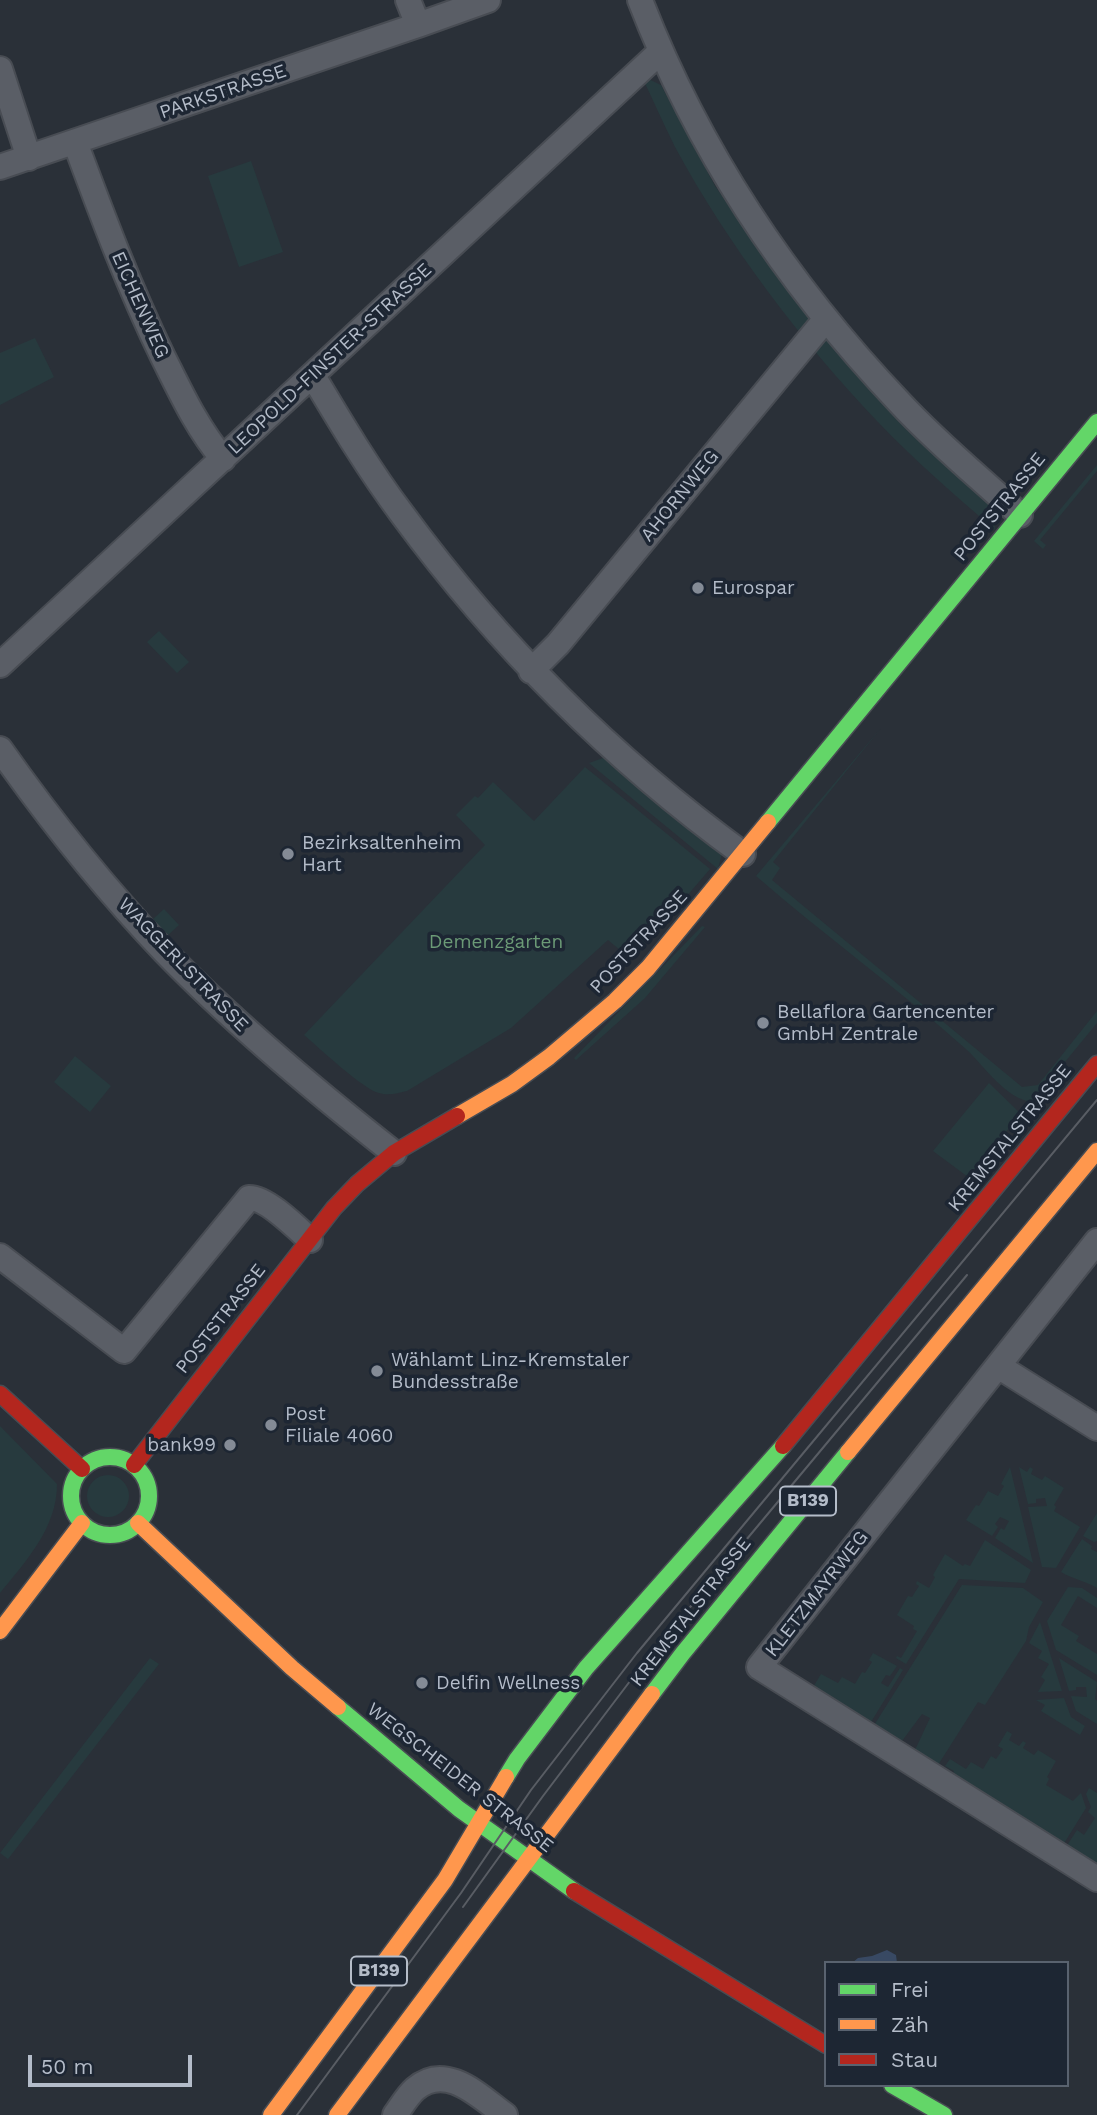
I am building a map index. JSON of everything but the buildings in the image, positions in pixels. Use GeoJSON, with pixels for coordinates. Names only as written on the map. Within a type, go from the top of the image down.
{"type":"FeatureCollection","features":[{"type":"Feature","properties":{"kind":"street"},"geometry":{"type":"LineString","coordinates":[[408,0],[418,25]]}},
{"type":"Feature","properties":{"kind":"street","name":"PARKSTRASSE"},"geometry":{"type":"LineString","coordinates":[[0,167],[488,0]]}},
{"type":"Feature","properties":{"kind":"street"},"geometry":{"type":"LineString","coordinates":[[640,0],[660,52],[724,176],[753,221],[826,319],[901,405],[1020,515]]}},
{"type":"Feature","properties":{"kind":"street","name":"LEOPOLD-FINSTER-STRASSE"},"geometry":{"type":"LineString","coordinates":[[0,665],[660,52]]}},
{"type":"Feature","properties":{"kind":"street"},"geometry":{"type":"LineString","coordinates":[[0,69],[29,158]]}},
{"type":"Feature","properties":{"kind":"street","name":"EICHENWEG"},"geometry":{"type":"LineString","coordinates":[[75,142],[108,233],[141,312],[203,435],[223,459]]}},
{"type":"Feature","properties":{"kind":"street","name":"AHORNWEG"},"geometry":{"type":"LineString","coordinates":[[531,671],[558,644],[826,319]]}},
{"type":"Feature","properties":{"kind":"street"},"geometry":{"type":"LineString","coordinates":[[313,376],[361,455],[401,513],[454,582],[531,671],[601,739],[743,855]]}},
{"type":"Feature","properties":{"kind":"street","name":"POSTSTRASSE"},"geometry":{"type":"LineString","coordinates":[[134,1465],[334,1208],[358,1184],[394,1153],[512,1084],[590,1023],[649,968],[1097,422]]}},
{"type":"Feature","properties":{"kind":"street","name":"WAGGERLSTRASSE"},"geometry":{"type":"LineString","coordinates":[[0,749],[67,841],[164,951],[257,1040],[394,1153]]}},
{"type":"Feature","properties":{"kind":"street","name":"KREMSTALSTRASSE"},"geometry":{"type":"LineString","coordinates":[[479,1823],[517,1759],[586,1668],[769,1462],[1097,1064]]}},
{"type":"Feature","properties":{"kind":"street","name":"KREMSTALSTRASSE"},"geometry":{"type":"LineString","coordinates":[[337,2115],[683,1653],[1097,1151]]}},
{"type":"Feature","properties":{"kind":"street"},"geometry":{"type":"LineString","coordinates":[[0,1256],[124,1351],[249,1198],[256,1197],[265,1203],[310,1240]]}},
{"type":"Feature","properties":{"kind":"street","name":"KLETZMAYRWEG"},"geometry":{"type":"LineString","coordinates":[[1097,1241],[759,1667],[1097,1879]]}},
{"type":"Feature","properties":{"kind":"street"},"geometry":{"type":"LineString","coordinates":[[998,1366],[1097,1428]]}},
{"type":"Feature","properties":{"kind":"street"},"geometry":{"type":"LineString","coordinates":[[0,1394],[82,1469]]}},
{"type":"Feature","properties":{"kind":"street"},"geometry":{"type":"LineString","coordinates":[[108,1457],[117,1457],[134,1465],[142,1473],[149,1491],[145,1513],[138,1523],[123,1532],[112,1534],[92,1530],[82,1523],[71,1500],[75,1479],[82,1469],[108,1457]]}},
{"type":"Feature","properties":{"kind":"street"},"geometry":{"type":"LineString","coordinates":[[0,1631],[82,1523]]}},
{"type":"Feature","properties":{"kind":"street","name":"WEGSCHEIDER STRASSE"},"geometry":{"type":"LineString","coordinates":[[138,1523],[292,1668],[479,1823],[576,1893],[824,2044]]}},
{"type":"Feature","properties":{"kind":"street","name":"B139"},"geometry":{"type":"LineString","coordinates":[[271,2115],[445,1880],[479,1823]]}},
{"type":"Feature","properties":{"kind":"street"},"geometry":{"type":"LineString","coordinates":[[395,2115],[414,2090],[428,2081],[442,2078],[458,2081],[505,2115]]}},
{"type":"Feature","properties":{"kind":"street"},"geometry":{"type":"LineString","coordinates":[[895,2087],[944,2115]]}},
{"type":"Feature","properties":{"kind":"green space"},"geometry":{"type":"Polygon","coordinates":[[[643,79],[661,85],[715,186],[787,290],[852,369],[988,502],[994,512],[995,530],[891,435],[821,358],[767,291],[696,184],[675,147],[643,79]]]}},
{"type":"Feature","properties":{"kind":"green space"},"geometry":{"type":"Polygon","coordinates":[[[251,161],[283,252],[239,267],[208,176],[251,161]]]}},
{"type":"Feature","properties":{"kind":"green space"},"geometry":{"type":"Polygon","coordinates":[[[35,338],[54,377],[0,405],[0,353],[35,338]]]}},
{"type":"Feature","properties":{"kind":"green space"},"geometry":{"type":"Polygon","coordinates":[[[1097,465],[1097,471],[1040,540],[1046,545],[1043,549],[1034,541],[1097,465]]]}},
{"type":"Feature","properties":{"kind":"green space"},"geometry":{"type":"Polygon","coordinates":[[[159,631],[189,662],[177,673],[147,642],[159,631]]]}},
{"type":"Feature","properties":{"kind":"green space"},"geometry":{"type":"Polygon","coordinates":[[[881,728],[773,862],[780,868],[772,880],[1022,1087],[1038,1085],[1097,1011],[1097,1023],[1032,1102],[1022,1100],[1005,1089],[941,1027],[756,876],[881,728]]]}},
{"type":"Feature","properties":{"kind":"green space"},"geometry":{"type":"Polygon","coordinates":[[[606,757],[722,853],[718,869],[589,763],[606,757]]]}},
{"type":"Feature","properties":{"kind":"green space","name":"Demenzgarten"},"geometry":{"type":"Polygon","coordinates":[[[585,767],[710,869],[632,960],[608,940],[511,1028],[400,1093],[386,1094],[372,1090],[304,1035],[485,845],[456,815],[475,796],[478,798],[493,782],[534,821],[585,767]]]}},
{"type":"Feature","properties":{"kind":"green space"},"geometry":{"type":"Polygon","coordinates":[[[164,909],[179,925],[166,937],[151,921],[164,909]]]}},
{"type":"Feature","properties":{"kind":"green space"},"geometry":{"type":"Polygon","coordinates":[[[702,926],[705,927],[645,998],[576,1060],[574,1058],[702,926]]]}},
{"type":"Feature","properties":{"kind":"green space"},"geometry":{"type":"Polygon","coordinates":[[[75,1056],[111,1086],[90,1112],[54,1082],[75,1056]]]}},
{"type":"Feature","properties":{"kind":"green space"},"geometry":{"type":"Polygon","coordinates":[[[989,1083],[1021,1114],[968,1177],[933,1151],[989,1083]]]}},
{"type":"Feature","properties":{"kind":"green space"},"geometry":{"type":"Polygon","coordinates":[[[0,1426],[57,1484],[56,1500],[46,1529],[0,1593],[0,1426]]]}},
{"type":"Feature","properties":{"kind":"green space"},"geometry":{"type":"Polygon","coordinates":[[[1010,1467],[1033,1563],[995,1538],[1009,1521],[1000,1517],[992,1536],[966,1520],[988,1491],[998,1496],[1010,1467]]]}},
{"type":"Feature","properties":{"kind":"green space"},"geometry":{"type":"Polygon","coordinates":[[[1019,1467],[1027,1472],[1030,1467],[1033,1469],[1031,1474],[1042,1480],[1045,1476],[1064,1488],[1054,1505],[1054,1511],[1080,1527],[1056,1568],[1042,1567],[1028,1507],[1047,1506],[1045,1498],[1028,1504],[1019,1467]]]}},
{"type":"Feature","properties":{"kind":"green space"},"geometry":{"type":"Polygon","coordinates":[[[108,1475],[123,1481],[129,1496],[123,1511],[108,1517],[93,1511],[87,1496],[93,1481],[108,1475]]]}},
{"type":"Feature","properties":{"kind":"green space"},"geometry":{"type":"Polygon","coordinates":[[[1097,1513],[1097,1541],[1094,1542],[1083,1536],[1097,1513]]]}},
{"type":"Feature","properties":{"kind":"green space"},"geometry":{"type":"Polygon","coordinates":[[[1082,1539],[1097,1552],[1097,1588],[1061,1572],[1082,1539]]]}},
{"type":"Feature","properties":{"kind":"green space"},"geometry":{"type":"Polygon","coordinates":[[[985,1540],[1031,1570],[1025,1583],[959,1579],[906,1664],[896,1658],[901,1658],[917,1631],[897,1615],[908,1596],[912,1597],[919,1586],[917,1581],[929,1588],[945,1554],[963,1566],[970,1566],[985,1540]]]}},
{"type":"Feature","properties":{"kind":"green space"},"geometry":{"type":"Polygon","coordinates":[[[962,1585],[1023,1588],[1043,1602],[1029,1627],[1026,1641],[985,1705],[978,1702],[938,1765],[915,1750],[930,1718],[922,1714],[902,1741],[873,1727],[962,1585]]]}},
{"type":"Feature","properties":{"kind":"green space"},"geometry":{"type":"Polygon","coordinates":[[[1068,1587],[1082,1588],[1097,1598],[1097,1608],[1078,1596],[1061,1625],[1079,1636],[1076,1641],[1097,1654],[1097,1675],[1056,1650],[1047,1621],[1068,1587]]]}},
{"type":"Feature","properties":{"kind":"green space"},"geometry":{"type":"Polygon","coordinates":[[[1040,1622],[1062,1691],[1038,1692],[1045,1680],[1041,1677],[1049,1664],[1038,1658],[1042,1651],[1029,1643],[1040,1622]]]}},
{"type":"Feature","properties":{"kind":"green space"},"geometry":{"type":"Polygon","coordinates":[[[873,1653],[897,1666],[881,1683],[888,1687],[900,1668],[903,1670],[871,1722],[865,1722],[812,1689],[821,1674],[838,1683],[842,1677],[855,1684],[872,1662],[869,1660],[873,1653]]]}},
{"type":"Feature","properties":{"kind":"green space"},"geometry":{"type":"Polygon","coordinates":[[[150,1658],[159,1664],[8,1859],[0,1853],[150,1658]]]}},
{"type":"Feature","properties":{"kind":"green space"},"geometry":{"type":"Polygon","coordinates":[[[1059,1658],[1097,1682],[1097,1724],[1076,1711],[1071,1696],[1087,1697],[1086,1687],[1076,1687],[1076,1690],[1069,1691],[1059,1658]]]}},
{"type":"Feature","properties":{"kind":"green space"},"geometry":{"type":"Polygon","coordinates":[[[1064,1698],[1071,1717],[1085,1726],[1080,1735],[1041,1711],[1045,1705],[1036,1700],[1064,1698]]]}},
{"type":"Feature","properties":{"kind":"green space"},"geometry":{"type":"Polygon","coordinates":[[[1007,1731],[1012,1734],[1009,1740],[1019,1746],[1023,1741],[1026,1743],[1023,1748],[1034,1755],[1038,1750],[1056,1761],[1047,1777],[1049,1779],[1046,1785],[1073,1801],[1081,1793],[1086,1808],[1063,1845],[952,1776],[954,1771],[945,1766],[950,1759],[966,1769],[971,1762],[983,1769],[991,1756],[996,1759],[1003,1749],[998,1746],[1007,1731]]]}},
{"type":"Feature","properties":{"kind":"green space"},"geometry":{"type":"Polygon","coordinates":[[[1089,1788],[1097,1793],[1097,1866],[1066,1847],[1077,1830],[1084,1835],[1095,1818],[1088,1812],[1091,1807],[1086,1794],[1089,1788]]]}},
{"type":"Feature","properties":{"kind":"water"},"geometry":{"type":"Polygon","coordinates":[[[887,1950],[896,1955],[897,1961],[854,1961],[887,1950]]]}},
{"type":"Feature","properties":{"kind":"tram line"},"geometry":{"type":"LineString","coordinates":[[297,2115],[461,1893],[531,1790],[637,1653],[1097,1100]]}},
{"type":"Feature","properties":{"kind":"tram line"},"geometry":{"type":"LineString","coordinates":[[463,1907],[646,1660],[967,1275]]}},
{"type":"Feature","properties":{"kind":"traffic: fast"},"geometry":{"type":"LineString","coordinates":[[768,822],[1097,422]]}},
{"type":"Feature","properties":{"kind":"traffic: fast"},"geometry":{"type":"LineString","coordinates":[[506,1777],[586,1668],[783,1446]]}},
{"type":"Feature","properties":{"kind":"traffic: fast"},"geometry":{"type":"LineString","coordinates":[[652,1694],[848,1452]]}},
{"type":"Feature","properties":{"kind":"traffic: fast"},"geometry":{"type":"LineString","coordinates":[[110,1457],[125,1460],[137,1469],[146,1481],[149,1496],[146,1511],[137,1523],[125,1532],[110,1535],[95,1532],[83,1523],[74,1511],[71,1496],[74,1481],[83,1469],[95,1460],[110,1457]]}},
{"type":"Feature","properties":{"kind":"traffic: fast"},"geometry":{"type":"LineString","coordinates":[[338,1707],[459,1809],[574,1891]]}},
{"type":"Feature","properties":{"kind":"traffic: fast"},"geometry":{"type":"LineString","coordinates":[[895,2087],[944,2115]]}},
{"type":"Feature","properties":{"kind":"traffic: slow"},"geometry":{"type":"LineString","coordinates":[[457,1116],[512,1084],[549,1057],[615,1001],[648,968],[768,822]]}},
{"type":"Feature","properties":{"kind":"traffic: slow"},"geometry":{"type":"LineString","coordinates":[[848,1452],[1097,1151]]}},
{"type":"Feature","properties":{"kind":"traffic: slow"},"geometry":{"type":"LineString","coordinates":[[0,1631],[82,1523]]}},
{"type":"Feature","properties":{"kind":"traffic: slow"},"geometry":{"type":"LineString","coordinates":[[138,1523],[292,1668],[338,1707]]}},
{"type":"Feature","properties":{"kind":"traffic: slow"},"geometry":{"type":"LineString","coordinates":[[337,2115],[652,1694]]}},
{"type":"Feature","properties":{"kind":"traffic: slow"},"geometry":{"type":"LineString","coordinates":[[271,2115],[445,1880],[506,1777]]}},
{"type":"Feature","properties":{"kind":"traffic: jam"},"geometry":{"type":"LineString","coordinates":[[783,1446],[1097,1064]]}},
{"type":"Feature","properties":{"kind":"traffic: jam"},"geometry":{"type":"LineString","coordinates":[[134,1465],[334,1208],[357,1184],[394,1153],[457,1116]]}},
{"type":"Feature","properties":{"kind":"traffic: jam"},"geometry":{"type":"LineString","coordinates":[[0,1394],[82,1469]]}},
{"type":"Feature","properties":{"kind":"traffic: jam"},"geometry":{"type":"LineString","coordinates":[[574,1891],[824,2044]]}},
{"type":"Feature","properties":{"kind":"place","name":"Eurospar"},"geometry":{"type":"Point","coordinates":[698,588]}},
{"type":"Feature","properties":{"kind":"place","name":"Bezirksaltenheim Hart"},"geometry":{"type":"Point","coordinates":[288,854]}},
{"type":"Feature","properties":{"kind":"place","name":"Bellaflora Gartencenter GmbH Zentrale"},"geometry":{"type":"Point","coordinates":[763,1023]}},
{"type":"Feature","properties":{"kind":"place","name":"Wählamt Linz-Kremstaler Bundesstraße"},"geometry":{"type":"Point","coordinates":[377,1371]}},
{"type":"Feature","properties":{"kind":"place","name":"Post Filiale 4060"},"geometry":{"type":"Point","coordinates":[271,1425]}},
{"type":"Feature","properties":{"kind":"place","name":"bank99"},"geometry":{"type":"Point","coordinates":[230,1445]}},
{"type":"Feature","properties":{"kind":"place","name":"Delfin Wellness"},"geometry":{"type":"Point","coordinates":[422,1683]}}]}
